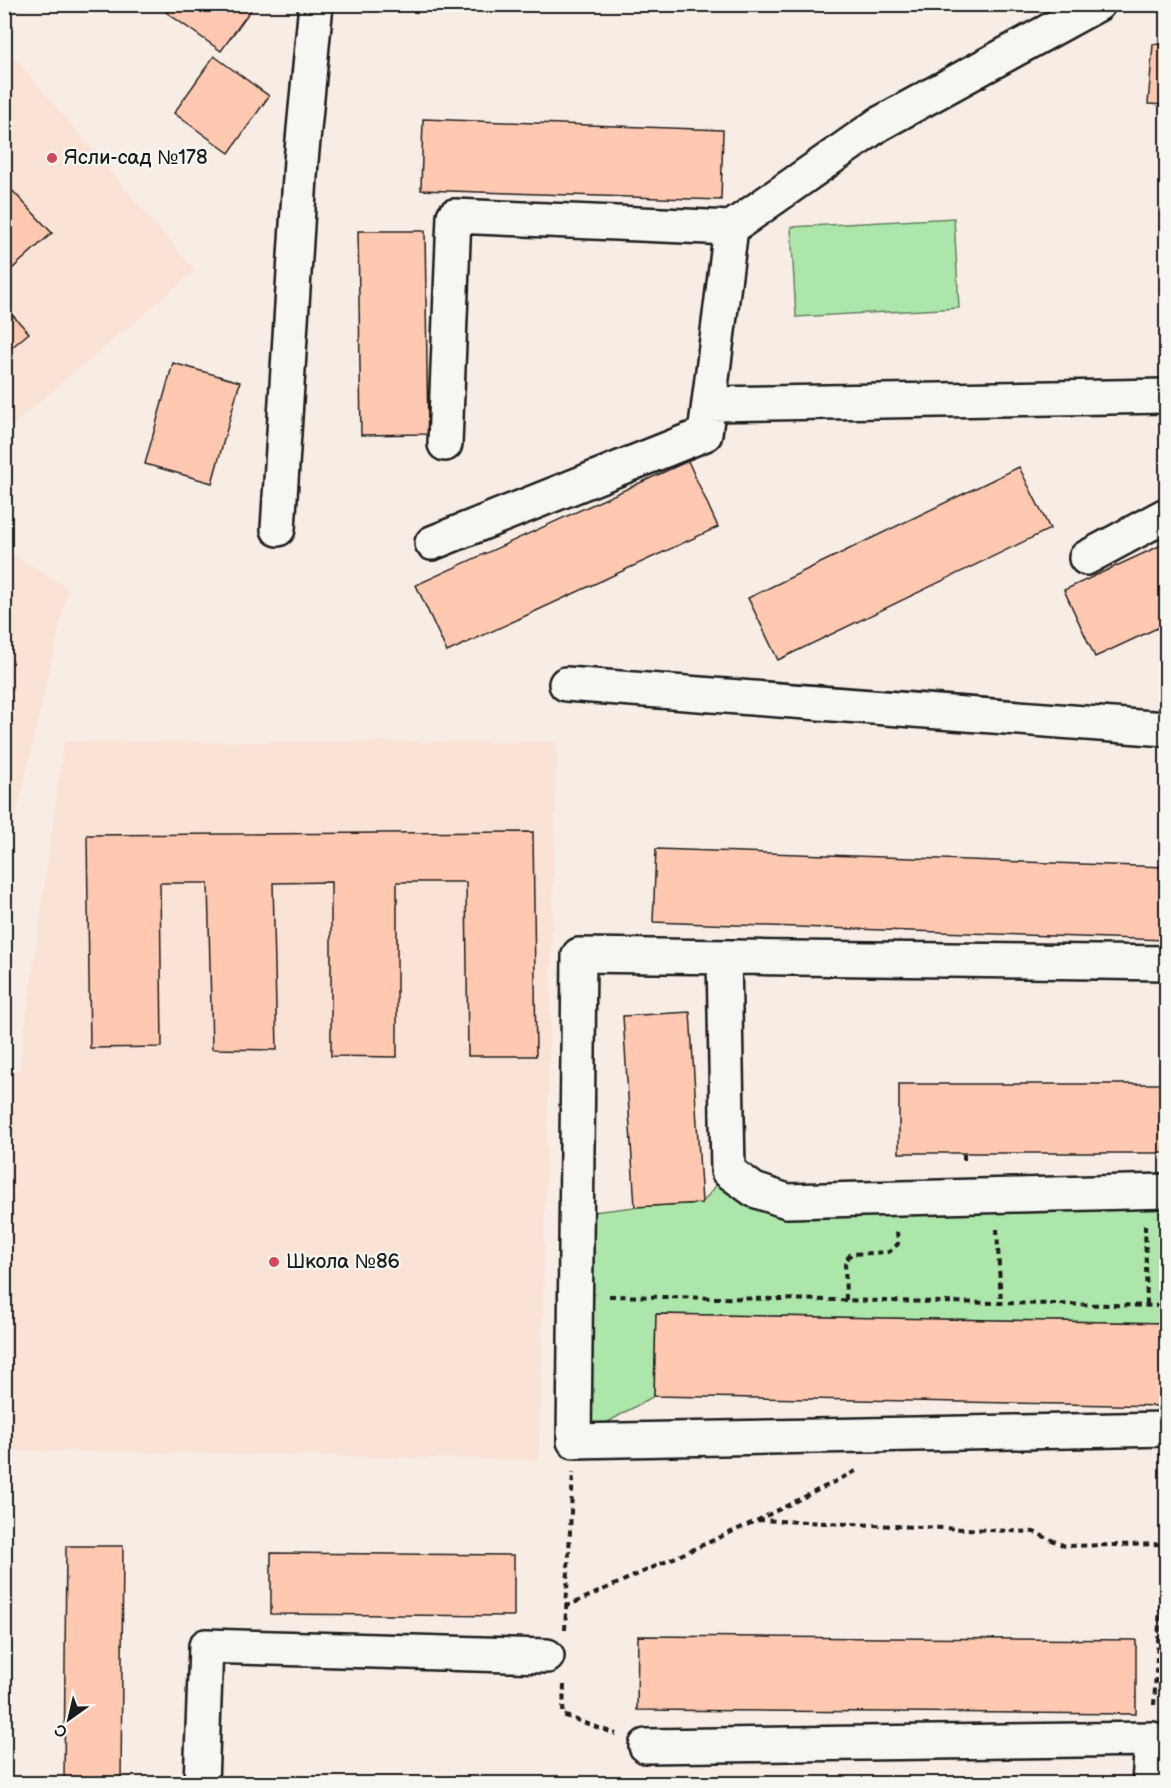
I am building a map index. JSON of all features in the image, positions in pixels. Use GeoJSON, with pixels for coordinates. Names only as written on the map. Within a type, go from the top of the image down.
{"type":"FeatureCollection","features":[{"type":"Feature","properties":{"kind":"lane"},"geometry":{"type":"LineString","coordinates":[[278,529],[301,161],[316,4]]}},
{"type":"Feature","properties":{"kind":"lane"},"geometry":{"type":"LineString","coordinates":[[445,444],[454,216],[731,228],[879,124],[1098,4]]}},
{"type":"Feature","properties":{"kind":"lane"},"geometry":{"type":"LineString","coordinates":[[432,543],[705,434],[731,228]]}},
{"type":"Feature","properties":{"kind":"lane"},"geometry":{"type":"LineString","coordinates":[[709,404],[1167,396]]}},
{"type":"Feature","properties":{"kind":"lane"},"geometry":{"type":"LineString","coordinates":[[1086,558],[1167,515]]}},
{"type":"Feature","properties":{"kind":"lane"},"geometry":{"type":"LineString","coordinates":[[566,684],[1167,729]]}},
{"type":"Feature","properties":{"kind":"lane"},"geometry":{"type":"LineString","coordinates":[[1167,963],[579,955],[574,1441],[1167,1429]]}},
{"type":"Feature","properties":{"kind":"lane"},"geometry":{"type":"LineString","coordinates":[[724,957],[728,1171],[754,1190],[788,1201],[1155,1191]]}},
{"type":"Feature","properties":{"kind":"lane"},"geometry":{"type":"LineString","coordinates":[[201,1784],[206,1646],[558,1658]]}},
{"type":"Feature","properties":{"kind":"lane"},"geometry":{"type":"LineString","coordinates":[[646,1746],[1152,1739],[1149,1784]]}},
{"type":"Feature","properties":{"kind":"path"},"geometry":{"type":"LineString","coordinates":[[1147,1305],[1155,1191]]}},
{"type":"Feature","properties":{"kind":"path"},"geometry":{"type":"LineString","coordinates":[[994,1195],[1001,1303]]}},
{"type":"Feature","properties":{"kind":"path"},"geometry":{"type":"LineString","coordinates":[[846,1300],[845,1261],[851,1254],[889,1252],[898,1244],[896,1198]]}},
{"type":"Feature","properties":{"kind":"path"},"geometry":{"type":"LineString","coordinates":[[576,1295],[1167,1306]]}},
{"type":"Feature","properties":{"kind":"path"},"geometry":{"type":"LineString","coordinates":[[574,1441],[566,1607],[558,1658],[563,1714],[646,1746]]}},
{"type":"Feature","properties":{"kind":"path"},"geometry":{"type":"LineString","coordinates":[[566,1607],[758,1520],[861,1469]]}},
{"type":"Feature","properties":{"kind":"path"},"geometry":{"type":"LineString","coordinates":[[758,1520],[1034,1532],[1065,1546],[1166,1545],[1152,1739]]}},
{"type":"Feature","properties":{"kind":"shaded area","name":"Ясли-сад №178"},"geometry":{"type":"Polygon","coordinates":[[[4,45],[195,271],[5,431],[4,431],[4,45]]]}},
{"type":"Feature","properties":{"kind":"shaded area"},"geometry":{"type":"Polygon","coordinates":[[[5,549],[68,589],[5,864],[5,549]]]}},
{"type":"Feature","properties":{"kind":"shaded area","name":"Школа №86"},"geometry":{"type":"Polygon","coordinates":[[[64,742],[557,742],[539,1460],[5,1450],[5,1074],[19,1071],[64,742]]]}},
{"type":"Feature","properties":{"kind":"green space"},"geometry":{"type":"Polygon","coordinates":[[[954,218],[959,308],[796,317],[791,227],[954,218]]]}},
{"type":"Feature","properties":{"kind":"green space"},"geometry":{"type":"Polygon","coordinates":[[[728,1171],[754,1190],[1166,1191],[1166,1323],[656,1314],[654,1396],[574,1441],[576,1214],[635,1207],[702,1203],[728,1171]]]}},
{"type":"Feature","properties":{"kind":"building"},"geometry":{"type":"Polygon","coordinates":[[[171,4],[255,4],[221,51],[166,12],[171,4]]]}},
{"type":"Feature","properties":{"kind":"building"},"geometry":{"type":"Polygon","coordinates":[[[1153,44],[1166,45],[1166,105],[1148,104],[1153,44]]]}},
{"type":"Feature","properties":{"kind":"building"},"geometry":{"type":"Polygon","coordinates":[[[214,56],[269,96],[229,153],[174,113],[214,56]]]}},
{"type":"Feature","properties":{"kind":"building"},"geometry":{"type":"Polygon","coordinates":[[[423,119],[723,130],[721,200],[421,190],[423,119]]]}},
{"type":"Feature","properties":{"kind":"building"},"geometry":{"type":"Polygon","coordinates":[[[8,186],[52,233],[4,276],[4,189],[8,186]]]}},
{"type":"Feature","properties":{"kind":"building"},"geometry":{"type":"Polygon","coordinates":[[[358,231],[425,231],[428,434],[361,435],[358,231]]]}},
{"type":"Feature","properties":{"kind":"building"},"geometry":{"type":"Polygon","coordinates":[[[4,306],[29,333],[4,354],[4,306]]]}},
{"type":"Feature","properties":{"kind":"building"},"geometry":{"type":"Polygon","coordinates":[[[173,363],[240,382],[212,483],[145,464],[173,363]]]}},
{"type":"Feature","properties":{"kind":"building"},"geometry":{"type":"Polygon","coordinates":[[[688,461],[718,527],[447,652],[416,585],[688,461]]]}},
{"type":"Feature","properties":{"kind":"building"},"geometry":{"type":"Polygon","coordinates":[[[1019,467],[1050,529],[778,660],[748,598],[1019,467]]]}},
{"type":"Feature","properties":{"kind":"building"},"geometry":{"type":"Polygon","coordinates":[[[1166,543],[1166,624],[1095,657],[1064,590],[1166,543]]]}},
{"type":"Feature","properties":{"kind":"building"},"geometry":{"type":"Polygon","coordinates":[[[533,832],[536,1056],[468,1056],[466,882],[397,882],[397,1057],[331,1056],[331,882],[273,883],[277,1050],[212,1049],[208,883],[160,883],[162,1047],[90,1048],[87,835],[533,832]]]}},
{"type":"Feature","properties":{"kind":"building"},"geometry":{"type":"Polygon","coordinates":[[[656,849],[1166,867],[1166,940],[653,922],[656,849]]]}},
{"type":"Feature","properties":{"kind":"building"},"geometry":{"type":"Polygon","coordinates":[[[690,1012],[702,1203],[635,1207],[623,1016],[690,1012]]]}},
{"type":"Feature","properties":{"kind":"building"},"geometry":{"type":"Polygon","coordinates":[[[899,1084],[1166,1084],[1166,1153],[899,1153],[899,1084]]]}},
{"type":"Feature","properties":{"kind":"building"},"geometry":{"type":"Polygon","coordinates":[[[656,1314],[1166,1323],[1166,1406],[654,1396],[656,1314]]]}},
{"type":"Feature","properties":{"kind":"building"},"geometry":{"type":"Polygon","coordinates":[[[66,1546],[123,1546],[121,1784],[64,1784],[66,1546]]]}},
{"type":"Feature","properties":{"kind":"building"},"geometry":{"type":"Polygon","coordinates":[[[271,1553],[514,1555],[514,1616],[271,1614],[271,1553]]]}},
{"type":"Feature","properties":{"kind":"building"},"geometry":{"type":"Polygon","coordinates":[[[638,1636],[1136,1640],[1136,1714],[637,1710],[638,1636]]]}},
{"type":"Feature","properties":{"kind":"place","name":"Ясли-сад №178"},"geometry":{"type":"Point","coordinates":[52,158]}},
{"type":"Feature","properties":{"kind":"place","name":"Школа №86"},"geometry":{"type":"Point","coordinates":[274,1262]}}]}
